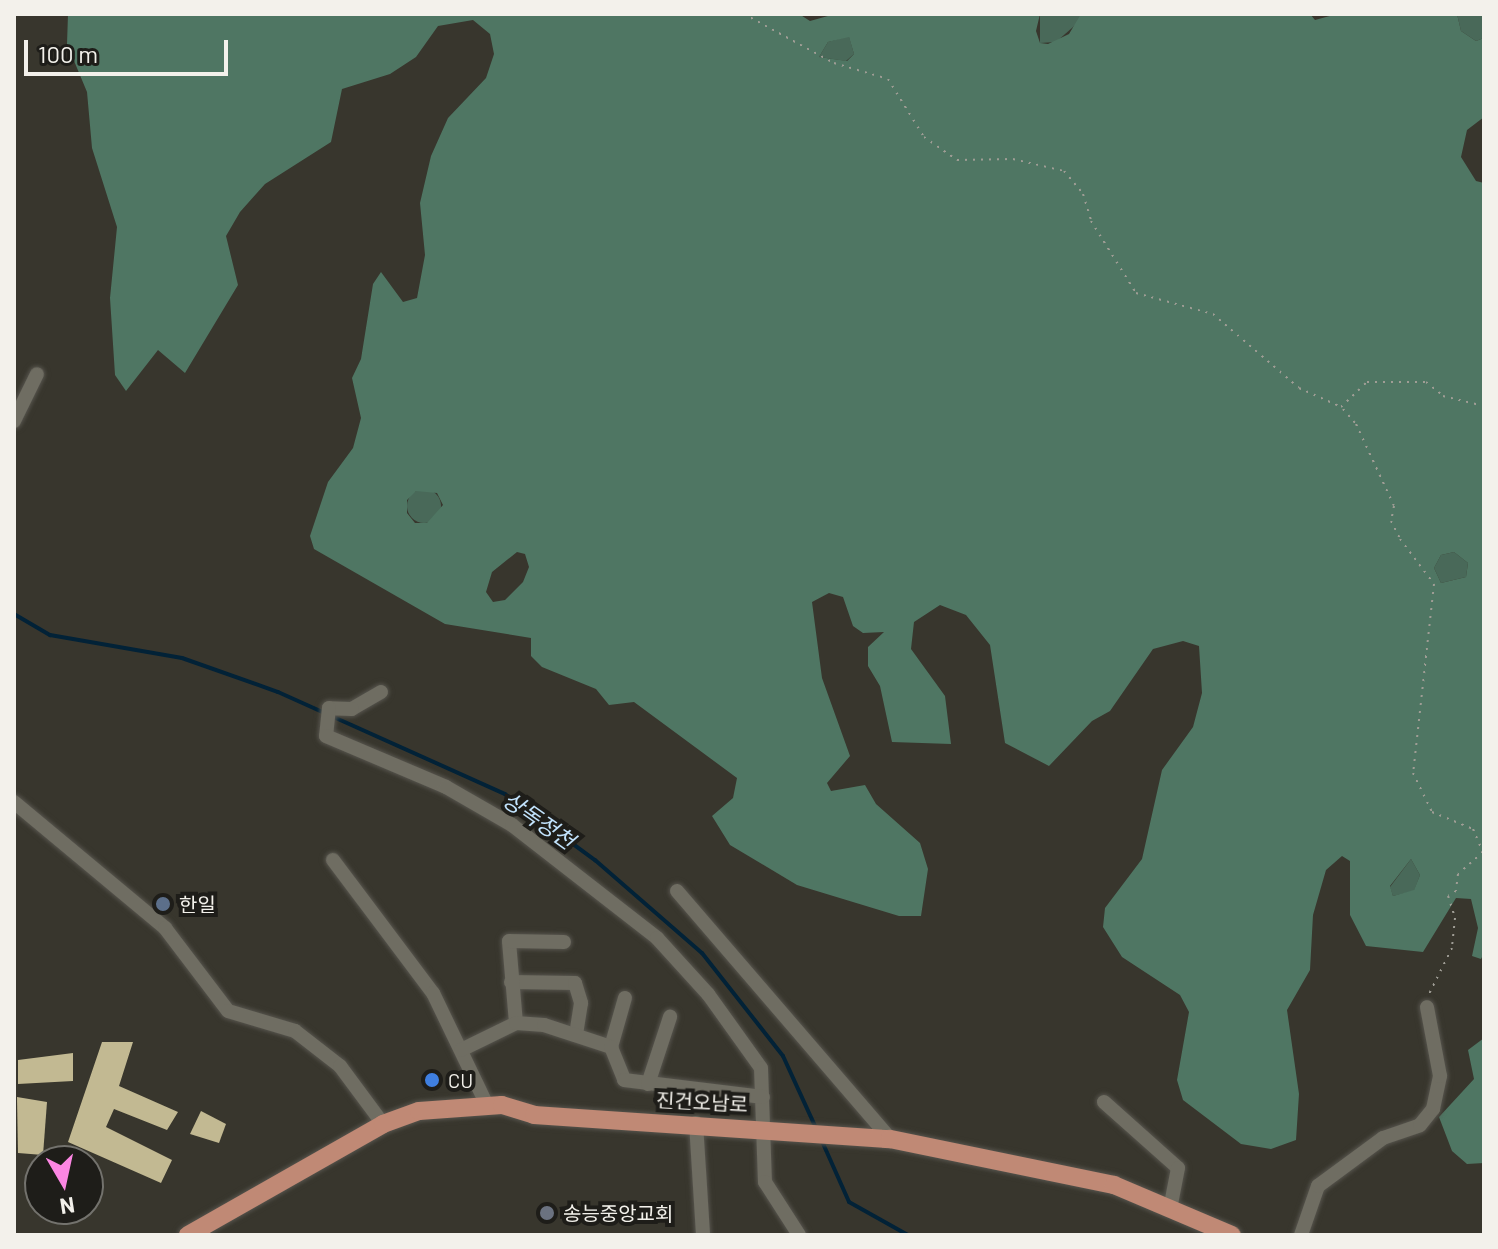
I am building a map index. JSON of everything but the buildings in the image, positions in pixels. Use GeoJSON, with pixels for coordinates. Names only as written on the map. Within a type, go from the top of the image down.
{"type":"FeatureCollection","features":[{"type":"Feature","properties":{"kind":"main road","name":"진건오남로"},"geometry":{"type":"LineString","coordinates":[[188,1235],[383,1124],[419,1111],[487,1105],[534,1115],[696,1123],[890,1139],[1079,1175],[1171,1204],[1232,1235]]}},
{"type":"Feature","properties":{"kind":"street"},"geometry":{"type":"LineString","coordinates":[[14,421],[37,374]]}},
{"type":"Feature","properties":{"kind":"street"},"geometry":{"type":"LineString","coordinates":[[381,692],[361,706],[326,715],[330,741],[488,810],[646,929],[708,994],[755,1058],[763,1097],[765,1182],[799,1235]]}},
{"type":"Feature","properties":{"kind":"street"},"geometry":{"type":"LineString","coordinates":[[14,802],[165,928],[228,1011],[295,1031],[340,1066],[383,1124]]}},
{"type":"Feature","properties":{"kind":"street"},"geometry":{"type":"LineString","coordinates":[[333,860],[433,993],[487,1105]]}},
{"type":"Feature","properties":{"kind":"street"},"geometry":{"type":"LineString","coordinates":[[677,891],[890,1139]]}},
{"type":"Feature","properties":{"kind":"street"},"geometry":{"type":"LineString","coordinates":[[516,1023],[509,941],[564,942]]}},
{"type":"Feature","properties":{"kind":"street"},"geometry":{"type":"LineString","coordinates":[[511,982],[575,983],[581,1003],[576,1034]]}},
{"type":"Feature","properties":{"kind":"street"},"geometry":{"type":"LineString","coordinates":[[625,998],[611,1047],[619,1077],[648,1084],[763,1097]]}},
{"type":"Feature","properties":{"kind":"street"},"geometry":{"type":"LineString","coordinates":[[1301,1235],[1318,1186],[1383,1138],[1420,1125],[1433,1109],[1440,1076],[1427,1007]]}},
{"type":"Feature","properties":{"kind":"street"},"geometry":{"type":"LineString","coordinates":[[648,1084],[670,1017]]}},
{"type":"Feature","properties":{"kind":"street"},"geometry":{"type":"LineString","coordinates":[[461,1050],[516,1023],[576,1034],[611,1047]]}},
{"type":"Feature","properties":{"kind":"street"},"geometry":{"type":"LineString","coordinates":[[1104,1102],[1178,1168],[1171,1204]]}},
{"type":"Feature","properties":{"kind":"street"},"geometry":{"type":"LineString","coordinates":[[696,1123],[703,1235]]}},
{"type":"Feature","properties":{"kind":"path"},"geometry":{"type":"LineString","coordinates":[[744,14],[834,63],[888,79],[924,137],[957,160],[1013,159],[1064,171],[1083,194],[1091,221],[1136,293],[1213,314],[1299,388],[1341,407],[1356,424],[1394,506],[1391,521],[1400,539],[1434,584],[1413,773],[1432,812],[1473,829],[1483,852],[1458,874],[1456,891],[1448,896],[1455,918],[1452,948],[1427,1007]]}},
{"type":"Feature","properties":{"kind":"path"},"geometry":{"type":"LineString","coordinates":[[1341,407],[1367,382],[1426,382],[1443,396],[1484,406]]}},
{"type":"Feature","properties":{"kind":"green space"},"geometry":{"type":"Polygon","coordinates":[[[68,14],[799,14],[810,21],[835,14],[1040,14],[1036,31],[1040,43],[1048,44],[1069,34],[1081,14],[1310,14],[1315,20],[1337,14],[1457,14],[1461,31],[1476,41],[1484,38],[1484,117],[1467,130],[1461,157],[1476,181],[1484,183],[1484,953],[1481,959],[1472,956],[1478,928],[1471,899],[1456,898],[1423,952],[1366,946],[1350,915],[1350,861],[1342,856],[1326,870],[1313,915],[1310,970],[1287,1010],[1299,1094],[1296,1140],[1271,1149],[1241,1144],[1183,1100],[1177,1080],[1189,1012],[1180,995],[1122,957],[1103,927],[1105,908],[1142,859],[1162,770],[1193,727],[1202,693],[1199,646],[1183,641],[1153,649],[1110,711],[1092,721],[1049,766],[1005,743],[990,645],[966,615],[940,605],[914,622],[911,649],[945,696],[951,744],[892,742],[880,686],[868,666],[868,647],[884,632],[863,633],[853,626],[843,597],[829,593],[812,602],[822,678],[850,756],[827,783],[831,791],[865,785],[876,804],[920,843],[928,869],[921,916],[899,916],[797,885],[730,845],[712,816],[733,798],[737,778],[634,702],[609,705],[596,689],[542,667],[531,656],[531,638],[445,624],[314,549],[310,536],[328,482],[353,448],[361,418],[352,378],[361,359],[373,284],[381,272],[403,302],[417,298],[425,255],[420,203],[431,156],[448,118],[486,78],[494,54],[490,34],[473,20],[438,26],[416,57],[390,74],[342,89],[331,142],[265,184],[240,212],[226,236],[238,285],[185,373],[158,350],[126,391],[115,375],[110,298],[117,227],[92,148],[87,92],[67,44],[68,14]],[[849,37],[828,42],[819,57],[847,61],[854,54],[849,37]],[[416,491],[407,500],[407,513],[415,523],[427,523],[443,505],[437,493],[416,491]],[[517,552],[492,572],[486,592],[493,602],[505,600],[523,582],[529,567],[525,554],[517,552]],[[1454,552],[1441,555],[1434,568],[1441,583],[1466,577],[1468,563],[1454,552]],[[1411,859],[1390,886],[1393,896],[1414,890],[1420,875],[1411,859]]]}},
{"type":"Feature","properties":{"kind":"green space"},"geometry":{"type":"Polygon","coordinates":[[[1040,14],[1081,14],[1081,20],[1056,42],[1040,43],[1040,14]]]}},
{"type":"Feature","properties":{"kind":"green space"},"geometry":{"type":"Polygon","coordinates":[[[1457,14],[1484,14],[1484,38],[1476,41],[1461,31],[1457,14]]]}},
{"type":"Feature","properties":{"kind":"green space"},"geometry":{"type":"Polygon","coordinates":[[[849,36],[854,54],[846,61],[819,57],[828,42],[849,36]]]}},
{"type":"Feature","properties":{"kind":"green space"},"geometry":{"type":"Polygon","coordinates":[[[424,489],[436,494],[441,506],[436,518],[424,523],[412,518],[407,506],[412,494],[424,489]]]}},
{"type":"Feature","properties":{"kind":"green space"},"geometry":{"type":"Polygon","coordinates":[[[1454,552],[1468,563],[1466,577],[1441,583],[1434,568],[1441,555],[1454,552]]]}},
{"type":"Feature","properties":{"kind":"green space"},"geometry":{"type":"Polygon","coordinates":[[[1411,859],[1420,875],[1414,891],[1393,896],[1390,887],[1411,859]]]}},
{"type":"Feature","properties":{"kind":"green space"},"geometry":{"type":"Polygon","coordinates":[[[1484,1038],[1484,1163],[1467,1164],[1452,1151],[1439,1117],[1474,1079],[1468,1050],[1484,1038]]]}},
{"type":"Feature","properties":{"kind":"waterway","name":"상독정천"},"geometry":{"type":"LineString","coordinates":[[14,614],[50,635],[182,658],[278,692],[505,794],[595,860],[702,953],[783,1056],[816,1128]]}},
{"type":"Feature","properties":{"kind":"waterway","name":"상독정천"},"geometry":{"type":"LineString","coordinates":[[821,1139],[849,1202],[908,1235]]}},
{"type":"Feature","properties":{"kind":"place","name":"한일"},"geometry":{"type":"Point","coordinates":[163,904]}},
{"type":"Feature","properties":{"kind":"place","name":"CU"},"geometry":{"type":"Point","coordinates":[432,1080]}},
{"type":"Feature","properties":{"kind":"place","name":"송능중앙교회"},"geometry":{"type":"Point","coordinates":[547,1213]}}]}
